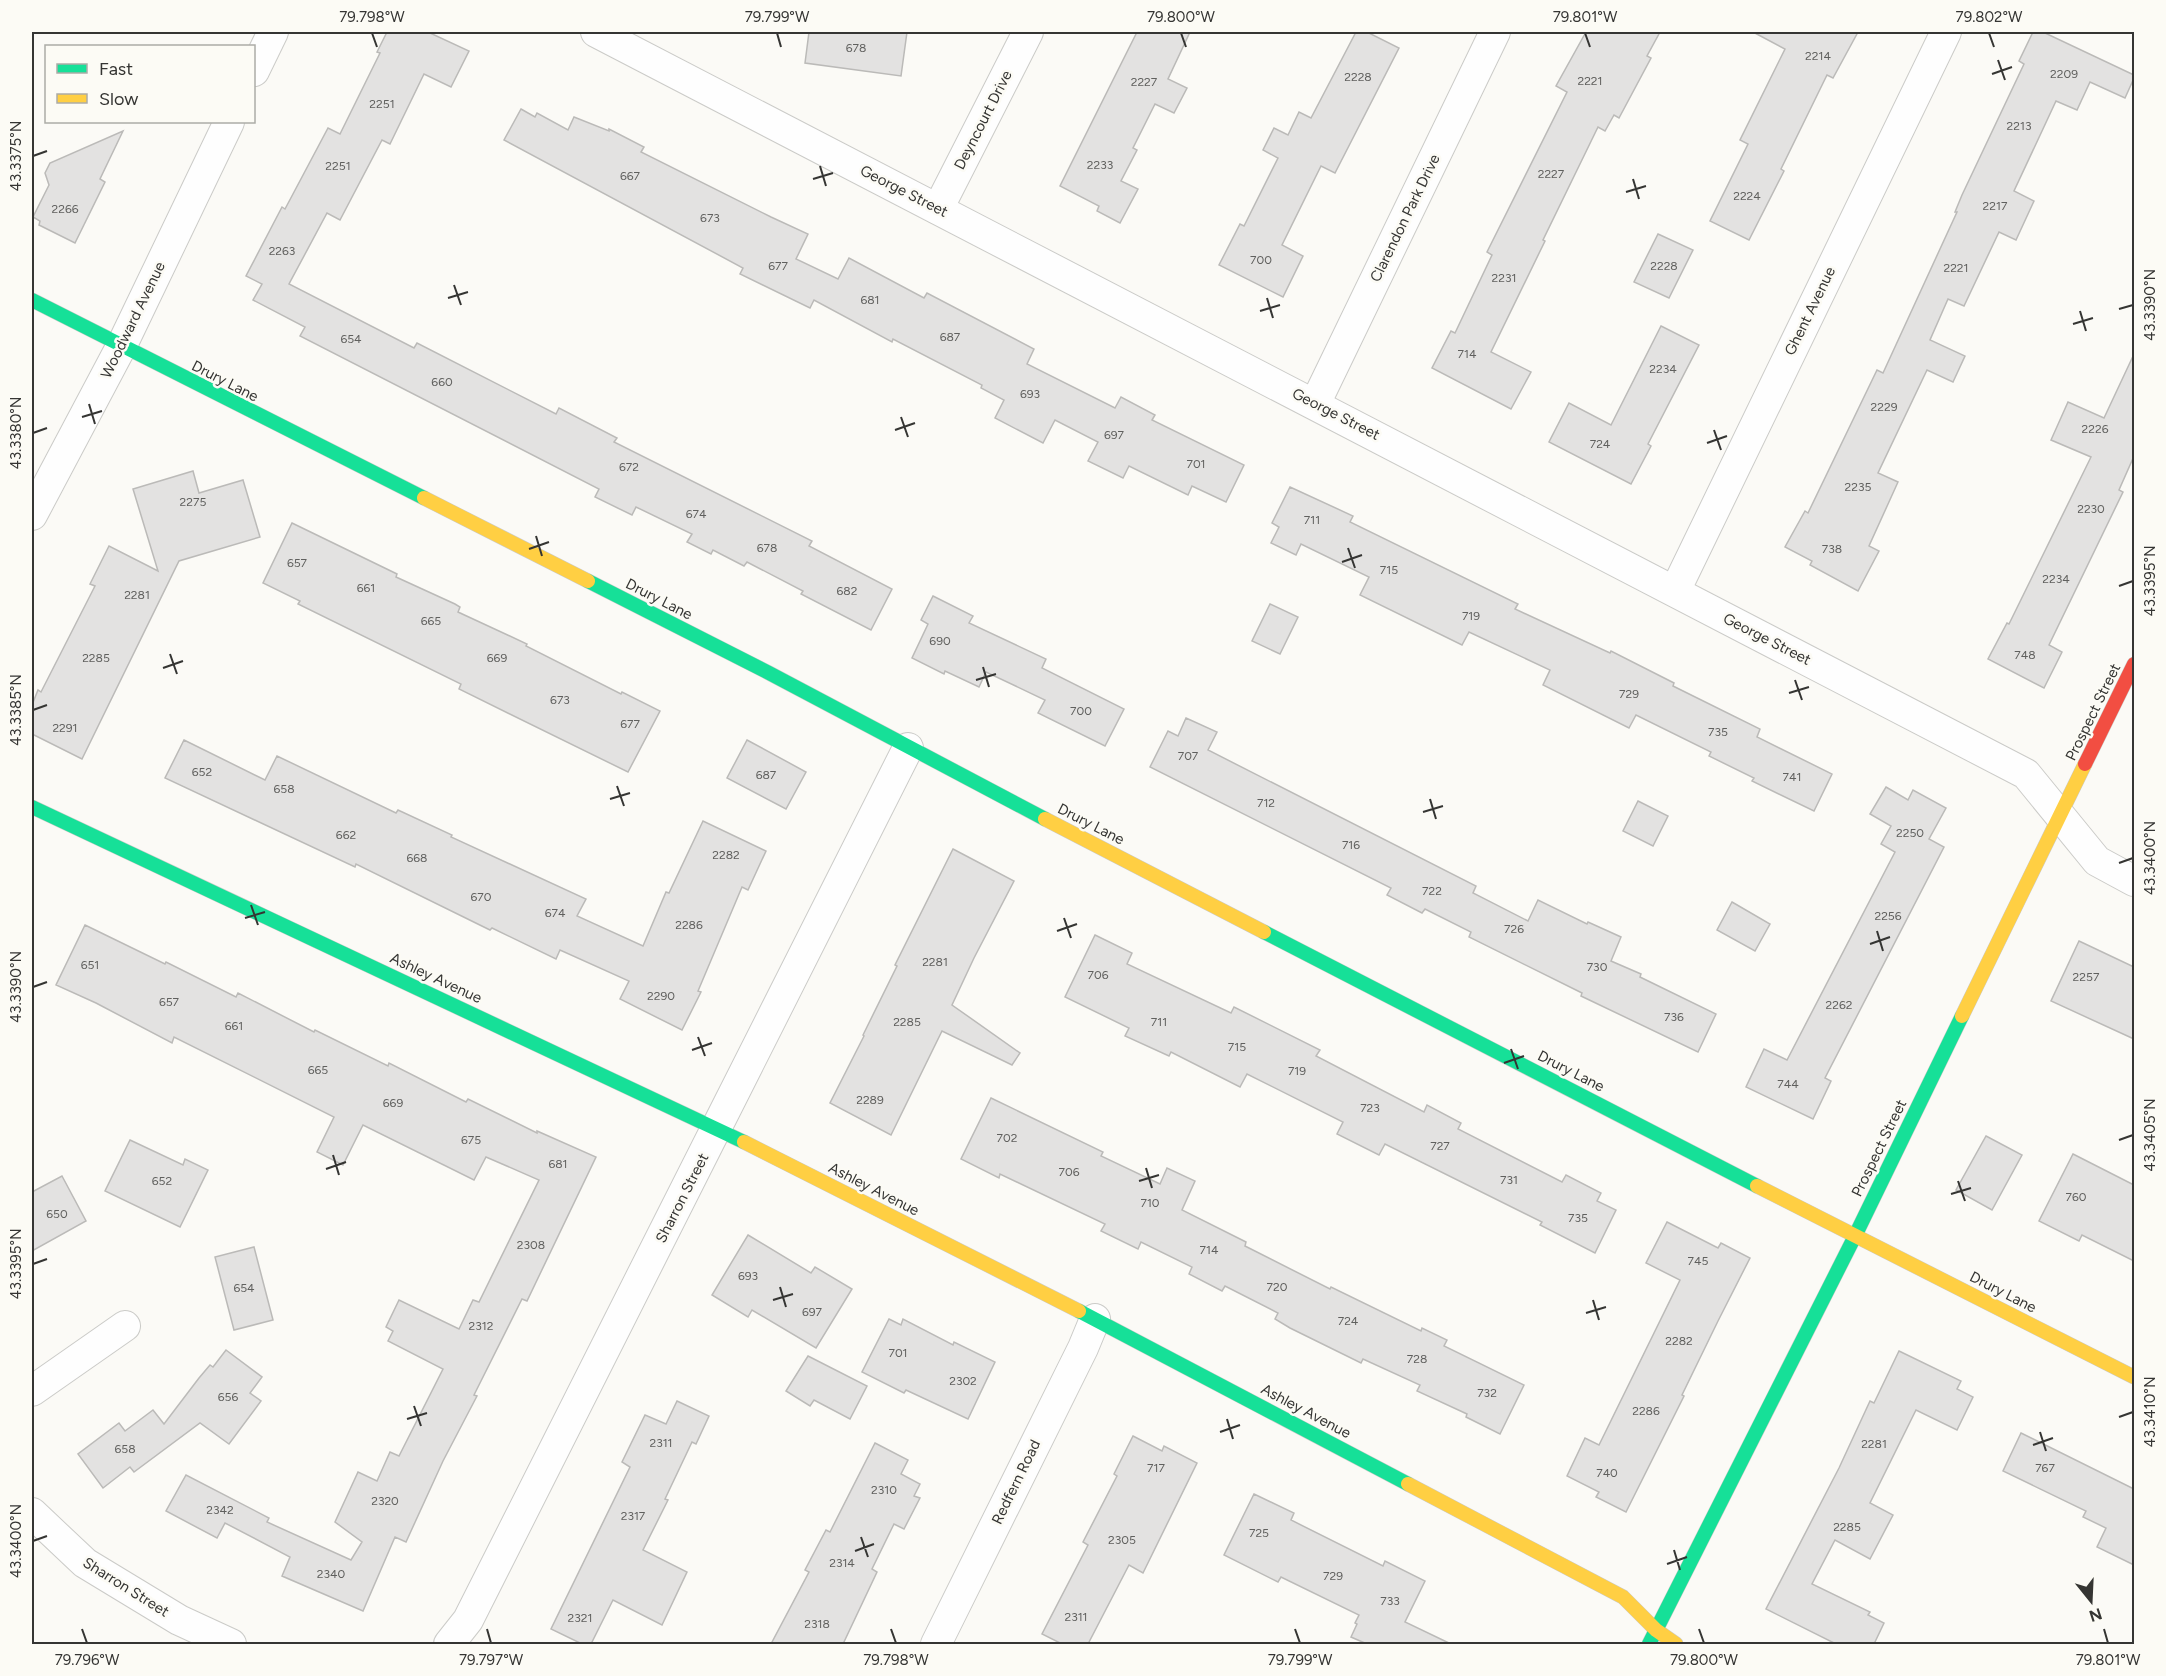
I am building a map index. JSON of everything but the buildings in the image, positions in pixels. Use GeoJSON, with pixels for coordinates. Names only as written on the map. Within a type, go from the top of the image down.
{"type":"FeatureCollection","features":[{"type":"Feature","properties":{"kind":"street"},"geometry":{"type":"LineString","coordinates":[[255,69],[273,32]]}},
{"type":"Feature","properties":{"kind":"street","name":"George Street"},"geometry":{"type":"LineString","coordinates":[[596,32],[2026,774],[2097,861],[2134,881]]}},
{"type":"Feature","properties":{"kind":"street","name":"Deyncourt Drive"},"geometry":{"type":"LineString","coordinates":[[938,209],[1028,32]]}},
{"type":"Feature","properties":{"kind":"street","name":"Clarendon Park Drive"},"geometry":{"type":"LineString","coordinates":[[1315,404],[1495,32]]}},
{"type":"Feature","properties":{"kind":"street","name":"Ghent Avenue"},"geometry":{"type":"LineString","coordinates":[[1675,591],[1946,32]]}},
{"type":"Feature","properties":{"kind":"street","name":"Woodward Avenue"},"geometry":{"type":"LineString","coordinates":[[32,515],[121,347],[229,123]]}},
{"type":"Feature","properties":{"kind":"street","name":"Drury Lane"},"geometry":{"type":"LineString","coordinates":[[32,300],[769,673],[908,748],[1855,1236],[2134,1377]]}},
{"type":"Feature","properties":{"kind":"street","name":"Prospect Street"},"geometry":{"type":"LineString","coordinates":[[1649,1644],[1855,1236],[2134,664]]}},
{"type":"Feature","properties":{"kind":"street","name":"Sharron Street"},"geometry":{"type":"LineString","coordinates":[[449,1644],[468,1620],[908,748]]}},
{"type":"Feature","properties":{"kind":"street","name":"Ashley Avenue"},"geometry":{"type":"LineString","coordinates":[[32,807],[717,1128],[1095,1319],[1623,1597],[1656,1630],[1676,1644]]}},
{"type":"Feature","properties":{"kind":"street","name":"Redfern Road"},"geometry":{"type":"LineString","coordinates":[[936,1644],[1083,1348],[1095,1319]]}},
{"type":"Feature","properties":{"kind":"street"},"geometry":{"type":"LineString","coordinates":[[32,1391],[125,1326]]}},
{"type":"Feature","properties":{"kind":"street","name":"Sharron Street"},"geometry":{"type":"LineString","coordinates":[[32,1513],[85,1563],[179,1620],[231,1644]]}},
{"type":"Feature","properties":{"kind":"traffic: fast"},"geometry":{"type":"LineString","coordinates":[[32,300],[424,498]]}},
{"type":"Feature","properties":{"kind":"traffic: fast"},"geometry":{"type":"LineString","coordinates":[[588,581],[769,673],[1045,819]]}},
{"type":"Feature","properties":{"kind":"traffic: fast"},"geometry":{"type":"LineString","coordinates":[[32,807],[744,1142]]}},
{"type":"Feature","properties":{"kind":"traffic: fast"},"geometry":{"type":"LineString","coordinates":[[1264,932],[1757,1186]]}},
{"type":"Feature","properties":{"kind":"traffic: fast"},"geometry":{"type":"LineString","coordinates":[[1649,1644],[1855,1236],[1962,1016]]}},
{"type":"Feature","properties":{"kind":"traffic: fast"},"geometry":{"type":"LineString","coordinates":[[1079,1311],[1408,1484]]}},
{"type":"Feature","properties":{"kind":"traffic: slow"},"geometry":{"type":"LineString","coordinates":[[424,498],[588,581]]}},
{"type":"Feature","properties":{"kind":"traffic: slow"},"geometry":{"type":"LineString","coordinates":[[1962,1016],[2085,764]]}},
{"type":"Feature","properties":{"kind":"traffic: slow"},"geometry":{"type":"LineString","coordinates":[[1045,819],[1264,932]]}},
{"type":"Feature","properties":{"kind":"traffic: slow"},"geometry":{"type":"LineString","coordinates":[[744,1142],[1079,1311]]}},
{"type":"Feature","properties":{"kind":"traffic: slow"},"geometry":{"type":"LineString","coordinates":[[1757,1186],[2134,1377]]}},
{"type":"Feature","properties":{"kind":"traffic: slow"},"geometry":{"type":"LineString","coordinates":[[1408,1484],[1623,1597],[1656,1630],[1676,1644]]}},
{"type":"Feature","properties":{"kind":"traffic: jam"},"geometry":{"type":"LineString","coordinates":[[2085,764],[2134,664]]}}]}
